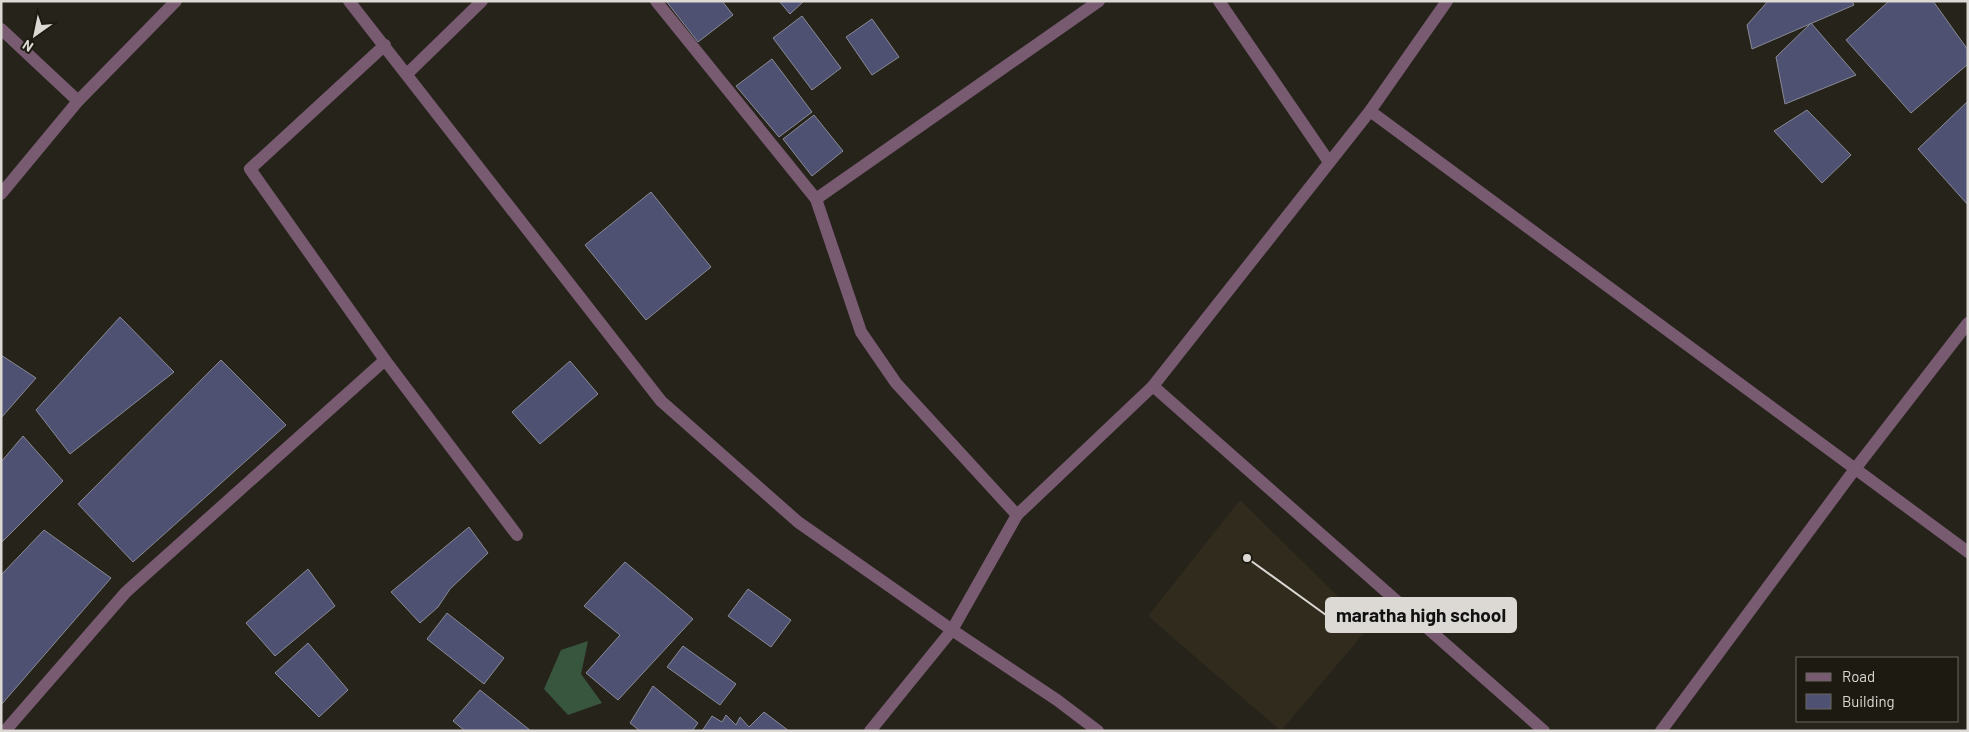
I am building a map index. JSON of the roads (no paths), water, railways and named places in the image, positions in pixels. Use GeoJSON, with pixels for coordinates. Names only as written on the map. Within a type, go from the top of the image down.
{"type":"FeatureCollection","features":[{"type":"Feature","properties":{"kind":"street"},"geometry":{"type":"LineString","coordinates":[[1,194],[78,101],[176,1]]}},
{"type":"Feature","properties":{"kind":"street"},"geometry":{"type":"LineString","coordinates":[[350,1],[408,73],[661,401],[798,522],[952,630],[1058,700],[1098,731]]}},
{"type":"Feature","properties":{"kind":"street"},"geometry":{"type":"LineString","coordinates":[[408,73],[482,1]]}},
{"type":"Feature","properties":{"kind":"street"},"geometry":{"type":"LineString","coordinates":[[656,1],[816,200],[861,332],[896,383],[1018,515]]}},
{"type":"Feature","properties":{"kind":"street"},"geometry":{"type":"LineString","coordinates":[[816,200],[1099,1]]}},
{"type":"Feature","properties":{"kind":"street"},"geometry":{"type":"LineString","coordinates":[[1219,1],[1329,162]]}},
{"type":"Feature","properties":{"kind":"street"},"geometry":{"type":"LineString","coordinates":[[870,731],[952,630],[1018,515],[1153,386],[1370,111],[1447,1]]}},
{"type":"Feature","properties":{"kind":"street"},"geometry":{"type":"LineString","coordinates":[[1,29],[78,101]]}},
{"type":"Feature","properties":{"kind":"street"},"geometry":{"type":"LineString","coordinates":[[385,45],[250,169],[385,360],[518,535]]}},
{"type":"Feature","properties":{"kind":"street"},"geometry":{"type":"LineString","coordinates":[[1370,111],[1968,552]]}},
{"type":"Feature","properties":{"kind":"street"},"geometry":{"type":"LineString","coordinates":[[1661,731],[1855,469],[1968,323]]}},
{"type":"Feature","properties":{"kind":"street"},"geometry":{"type":"LineString","coordinates":[[5,731],[126,592],[385,360]]}},
{"type":"Feature","properties":{"kind":"street"},"geometry":{"type":"LineString","coordinates":[[1153,386],[1544,731]]}},
{"type":"Feature","properties":{"kind":"place","name":"maratha high school"},"geometry":{"type":"Point","coordinates":[1247,558]}}]}
